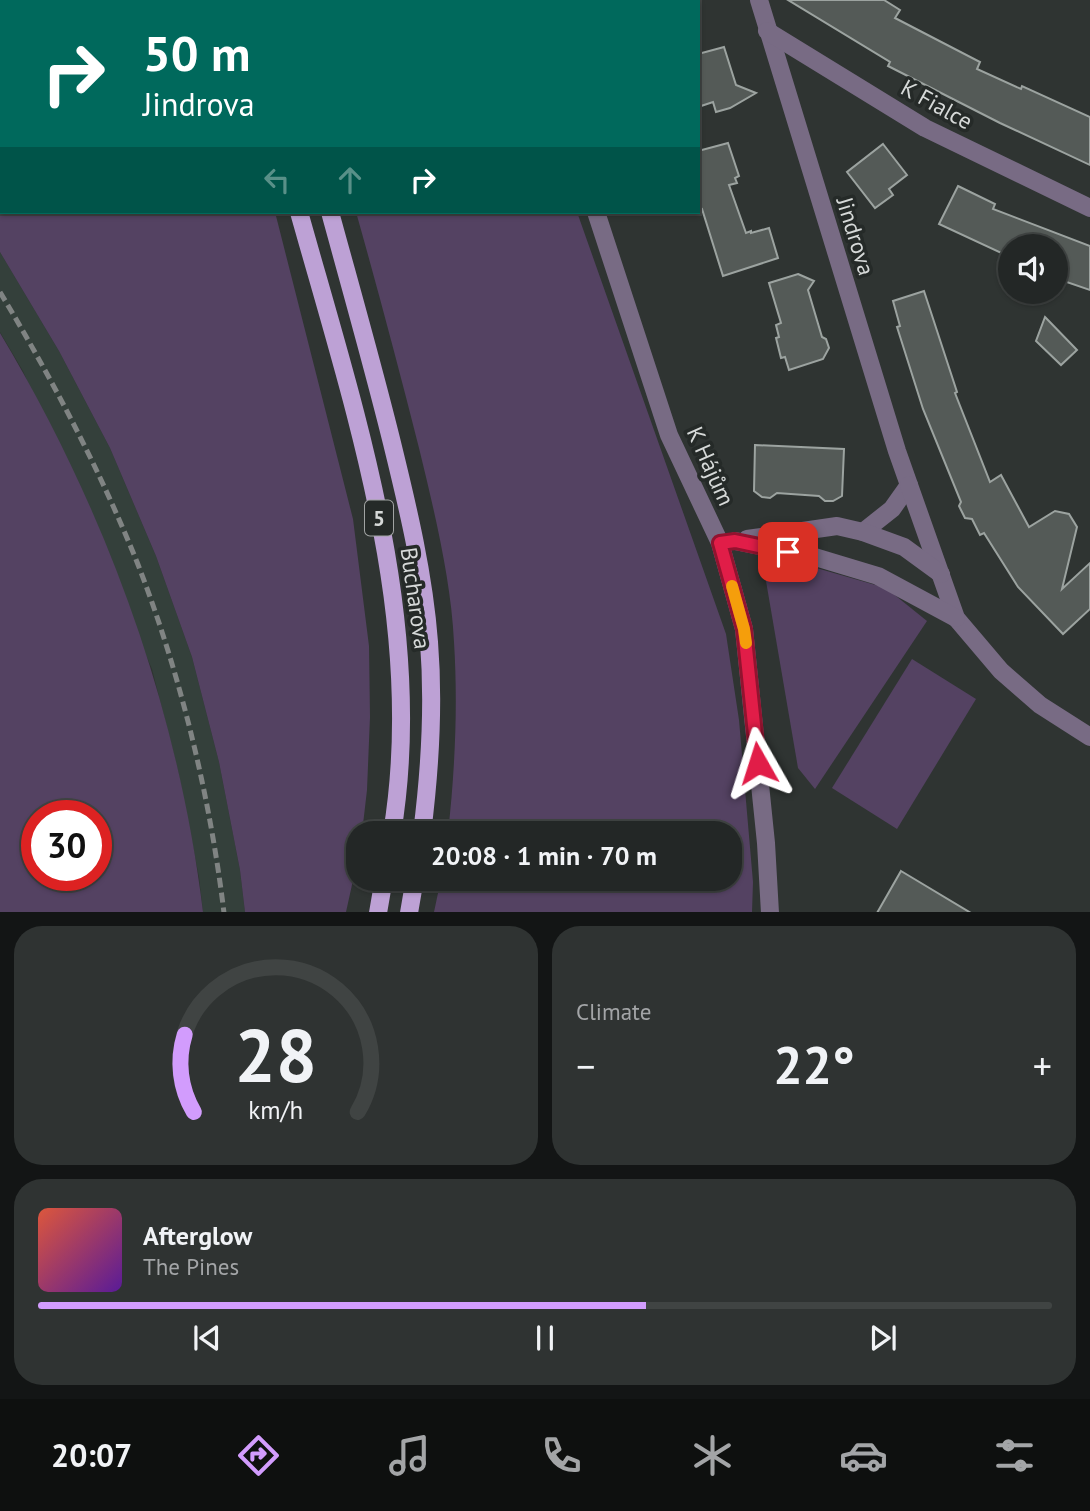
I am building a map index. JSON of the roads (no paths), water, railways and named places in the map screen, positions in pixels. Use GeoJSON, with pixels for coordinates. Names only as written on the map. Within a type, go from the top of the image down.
{"type":"FeatureCollection","features":[{"type":"Feature","properties":{"kind":"main road","name":"Bucharova"},"geometry":{"type":"LineString","coordinates":[[300,214],[352,403],[380,520],[393,592],[400,666],[400,739],[394,821]]}},
{"type":"Feature","properties":{"kind":"main road","name":"Bucharova"},"geometry":{"type":"LineString","coordinates":[[331,214],[372,362],[408,509],[422,581],[429,642],[430,718],[424,821]]}},
{"type":"Feature","properties":{"kind":"main road"},"geometry":{"type":"LineString","coordinates":[[378,912],[382,891]]}},
{"type":"Feature","properties":{"kind":"main road"},"geometry":{"type":"LineString","coordinates":[[409,912],[413,891]]}},
{"type":"Feature","properties":{"kind":"street","name":"Jindrova"},"geometry":{"type":"LineString","coordinates":[[758,0],[897,451],[956,618]]}},
{"type":"Feature","properties":{"kind":"street","name":"K Fialce"},"geometry":{"type":"LineString","coordinates":[[767,31],[925,128],[1090,208]]}},
{"type":"Feature","properties":{"kind":"street","name":"K Hájům"},"geometry":{"type":"LineString","coordinates":[[597,214],[669,435],[727,542],[744,629],[766,844],[770,912]]}},
{"type":"Feature","properties":{"kind":"street"},"geometry":{"type":"LineString","coordinates":[[863,531],[892,509],[909,485]]}},
{"type":"Feature","properties":{"kind":"street"},"geometry":{"type":"LineString","coordinates":[[727,542],[836,526],[863,531],[904,547],[941,574]]}},
{"type":"Feature","properties":{"kind":"street","name":"Jindrova"},"geometry":{"type":"LineString","coordinates":[[727,542],[815,557],[878,576],[956,618],[1001,671],[1040,705],[1090,737]]}},
{"type":"Feature","properties":{"kind":"railway"},"geometry":{"type":"LineString","coordinates":[[0,292],[91,458],[153,604],[180,691],[202,780],[224,912]]}}]}
